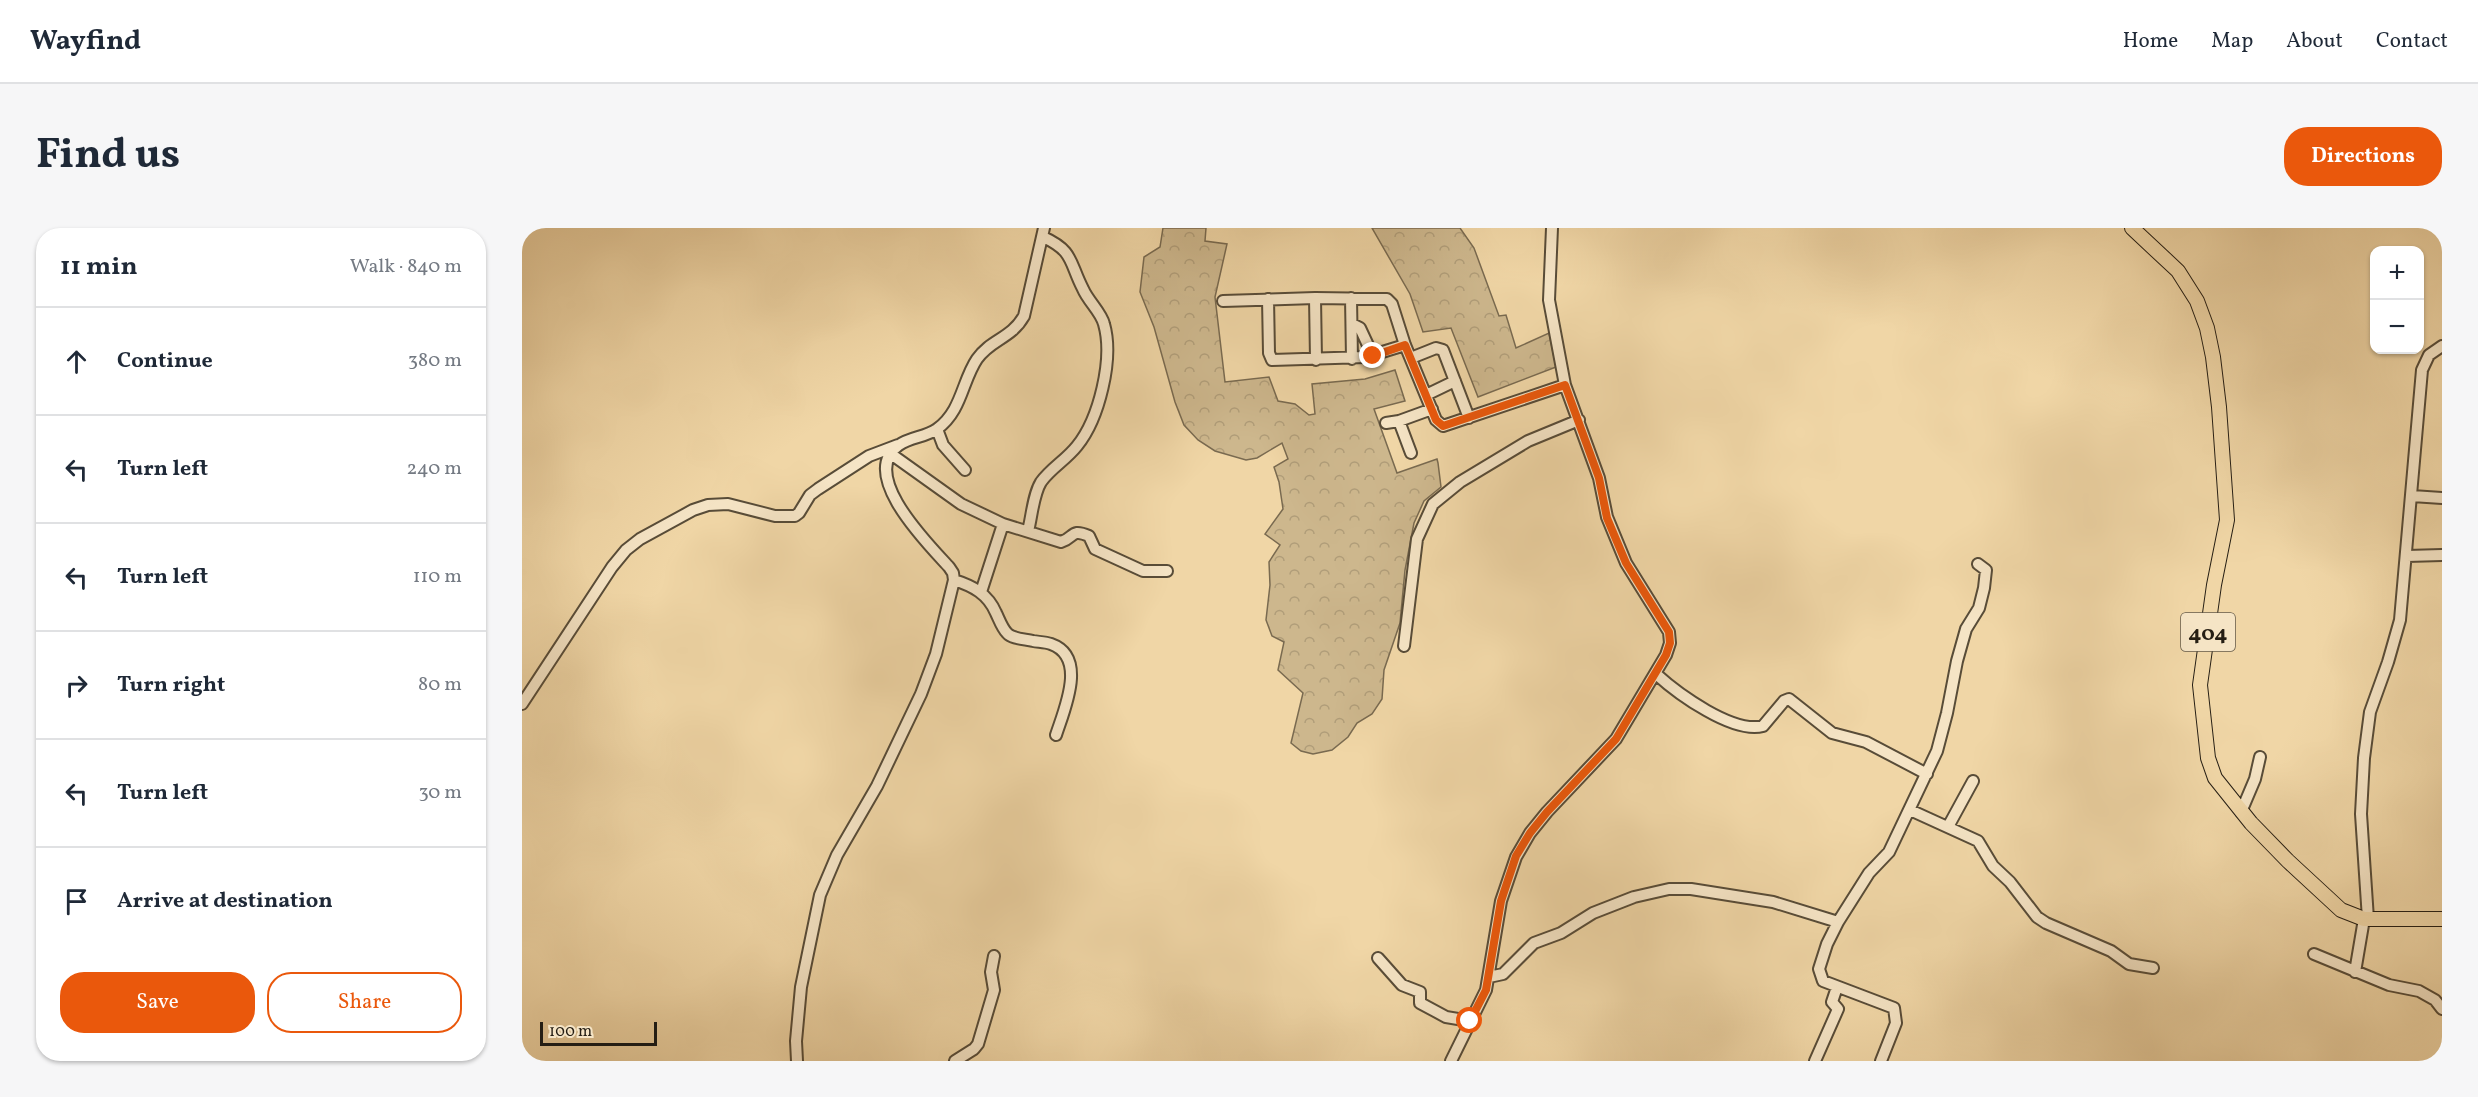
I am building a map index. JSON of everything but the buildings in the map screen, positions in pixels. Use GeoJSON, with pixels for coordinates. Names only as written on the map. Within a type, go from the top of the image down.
{"type":"FeatureCollection","features":[{"type":"Feature","properties":{"kind":"main road","name":"404"},"geometry":{"type":"LineString","coordinates":[[2132,228],[2172,264],[2188,286],[2197,301],[2207,328],[2213,357],[2227,520],[2214,585],[2200,685],[2208,758],[2215,778],[2241,812],[2334,905],[2349,914],[2366,919],[2442,919]]}},
{"type":"Feature","properties":{"kind":"street"},"geometry":{"type":"LineString","coordinates":[[1451,1061],[1486,990],[1501,901],[1516,856],[1530,833],[1547,812],[1616,739],[1656,674],[1670,643],[1669,632],[1626,563],[1607,518],[1599,478],[1580,420],[1565,385],[1549,300],[1552,228]]}},
{"type":"Feature","properties":{"kind":"street"},"geometry":{"type":"LineString","coordinates":[[522,704],[612,567],[626,550],[640,539],[693,510],[717,503],[775,516],[795,516],[800,513],[810,495],[869,456],[937,429],[960,400],[978,358],[1017,328],[1024,316],[1043,236],[1060,246],[1069,255],[1083,290],[1103,321],[1106,335],[1106,371],[1091,423],[1076,447],[1051,470],[1040,485],[1028,531]]}},
{"type":"Feature","properties":{"kind":"street"},"geometry":{"type":"LineString","coordinates":[[1315,298],[1316,360]]}},
{"type":"Feature","properties":{"kind":"street"},"geometry":{"type":"LineString","coordinates":[[1351,298],[1352,358]]}},
{"type":"Feature","properties":{"kind":"street"},"geometry":{"type":"LineString","coordinates":[[1223,301],[1384,298],[1390,301],[1405,345],[1432,410],[1438,423],[1443,426],[1565,385]]}},
{"type":"Feature","properties":{"kind":"street"},"geometry":{"type":"LineString","coordinates":[[1268,299],[1270,358],[1274,360],[1373,356],[1405,345]]}},
{"type":"Feature","properties":{"kind":"street"},"geometry":{"type":"LineString","coordinates":[[1352,324],[1360,328],[1373,356]]}},
{"type":"Feature","properties":{"kind":"street"},"geometry":{"type":"LineString","coordinates":[[2355,972],[2366,919],[2361,814],[2364,758],[2370,712],[2400,620],[2422,370],[2429,355],[2442,346]]}},
{"type":"Feature","properties":{"kind":"street"},"geometry":{"type":"LineString","coordinates":[[1411,358],[1440,348],[1443,350],[1469,418]]}},
{"type":"Feature","properties":{"kind":"street"},"geometry":{"type":"LineString","coordinates":[[1426,395],[1455,381]]}},
{"type":"Feature","properties":{"kind":"street"},"geometry":{"type":"LineString","coordinates":[[1386,423],[1432,410]]}},
{"type":"Feature","properties":{"kind":"street"},"geometry":{"type":"LineString","coordinates":[[1404,646],[1417,539],[1433,504],[1460,482],[1528,441],[1580,420]]}},
{"type":"Feature","properties":{"kind":"street"},"geometry":{"type":"LineString","coordinates":[[1399,421],[1411,453]]}},
{"type":"Feature","properties":{"kind":"street"},"geometry":{"type":"LineString","coordinates":[[937,429],[949,453],[965,470]]}},
{"type":"Feature","properties":{"kind":"street"},"geometry":{"type":"LineString","coordinates":[[797,1061],[796,1041],[801,987],[820,895],[837,855],[877,786],[921,694],[936,654],[954,580],[949,567],[911,525],[893,495],[888,482],[887,469],[891,454],[898,445]]}},
{"type":"Feature","properties":{"kind":"street"},"geometry":{"type":"LineString","coordinates":[[891,454],[961,504],[1003,524],[1060,542],[1073,533],[1080,532],[1089,536],[1095,549],[1140,570],[1167,571]]}},
{"type":"Feature","properties":{"kind":"street"},"geometry":{"type":"LineString","coordinates":[[2412,496],[2442,498]]}},
{"type":"Feature","properties":{"kind":"street"},"geometry":{"type":"LineString","coordinates":[[981,592],[1003,524]]}},
{"type":"Feature","properties":{"kind":"street"},"geometry":{"type":"LineString","coordinates":[[2407,556],[2442,555]]}},
{"type":"Feature","properties":{"kind":"street"},"geometry":{"type":"LineString","coordinates":[[1881,1061],[1896,1023],[1895,1011],[1888,1005],[1821,979],[1819,969],[1827,944],[1838,922],[1869,873],[1889,852],[1937,752],[1964,637],[1979,608],[1984,588],[1985,569],[1978,564]]}},
{"type":"Feature","properties":{"kind":"street"},"geometry":{"type":"LineString","coordinates":[[954,580],[968,584],[981,592],[992,605],[1007,633],[1013,637],[1053,645],[1065,656],[1072,669],[1071,682],[1056,735]]}},
{"type":"Feature","properties":{"kind":"street"},"geometry":{"type":"LineString","coordinates":[[1656,674],[1695,704],[1715,715],[1752,728],[1763,726],[1784,701],[1789,699],[1832,733],[1866,742],[1927,774]]}},
{"type":"Feature","properties":{"kind":"street"},"geometry":{"type":"LineString","coordinates":[[2241,812],[2255,779],[2260,757]]}},
{"type":"Feature","properties":{"kind":"street"},"geometry":{"type":"LineString","coordinates":[[1949,825],[1972,781]]}},
{"type":"Feature","properties":{"kind":"street"},"geometry":{"type":"LineString","coordinates":[[1910,810],[1949,825],[1978,840],[1993,866],[2010,882],[2037,917],[2046,923],[2111,951],[2129,964],[2153,968]]}},
{"type":"Feature","properties":{"kind":"street"},"geometry":{"type":"LineString","coordinates":[[1490,977],[1503,974],[1534,943],[1561,933],[1593,913],[1634,897],[1669,890],[1691,889],[1773,902],[1838,922]]}},
{"type":"Feature","properties":{"kind":"street"},"geometry":{"type":"LineString","coordinates":[[2314,954],[2389,985],[2419,991],[2435,1000],[2442,1009]]}},
{"type":"Feature","properties":{"kind":"street"},"geometry":{"type":"LineString","coordinates":[[956,1061],[978,1044],[993,994],[993,956]]}},
{"type":"Feature","properties":{"kind":"street"},"geometry":{"type":"LineString","coordinates":[[1378,958],[1402,985],[1420,992],[1420,1003],[1446,1017],[1470,1021]]}},
{"type":"Feature","properties":{"kind":"street"},"geometry":{"type":"LineString","coordinates":[[1815,1061],[1838,1009],[1832,1002],[1837,987]]}},
{"type":"Feature","properties":{"kind":"green space"},"geometry":{"type":"Polygon","coordinates":[[[1163,228],[1206,228],[1205,241],[1227,244],[1215,297],[1225,382],[1269,377],[1278,401],[1295,404],[1309,415],[1315,414],[1312,384],[1365,379],[1395,370],[1405,401],[1374,409],[1397,473],[1437,459],[1441,487],[1424,501],[1414,523],[1405,570],[1400,623],[1384,670],[1382,699],[1372,714],[1357,723],[1348,737],[1332,750],[1313,754],[1301,751],[1291,743],[1303,693],[1278,670],[1284,642],[1272,636],[1266,620],[1270,585],[1269,562],[1280,545],[1265,534],[1283,509],[1274,467],[1288,459],[1282,443],[1257,458],[1246,460],[1215,451],[1198,440],[1184,425],[1175,402],[1154,327],[1140,292],[1144,257],[1160,247],[1163,228]]]}},
{"type":"Feature","properties":{"kind":"green space"},"geometry":{"type":"Polygon","coordinates":[[[1372,228],[1460,228],[1474,248],[1499,316],[1506,315],[1516,348],[1549,333],[1556,367],[1478,397],[1451,328],[1423,332],[1410,294],[1372,228]]]}},
{"type":"Feature","properties":{"kind":"route"},"geometry":{"type":"LineString","coordinates":[[1373,356],[1405,345],[1436,420],[1443,426],[1565,385],[1580,420],[1599,478],[1607,518],[1626,563],[1670,637],[1666,655],[1656,674],[1616,739],[1547,812],[1530,833],[1516,856],[1501,901],[1491,957],[1490,977],[1470,1021]]}}]}
